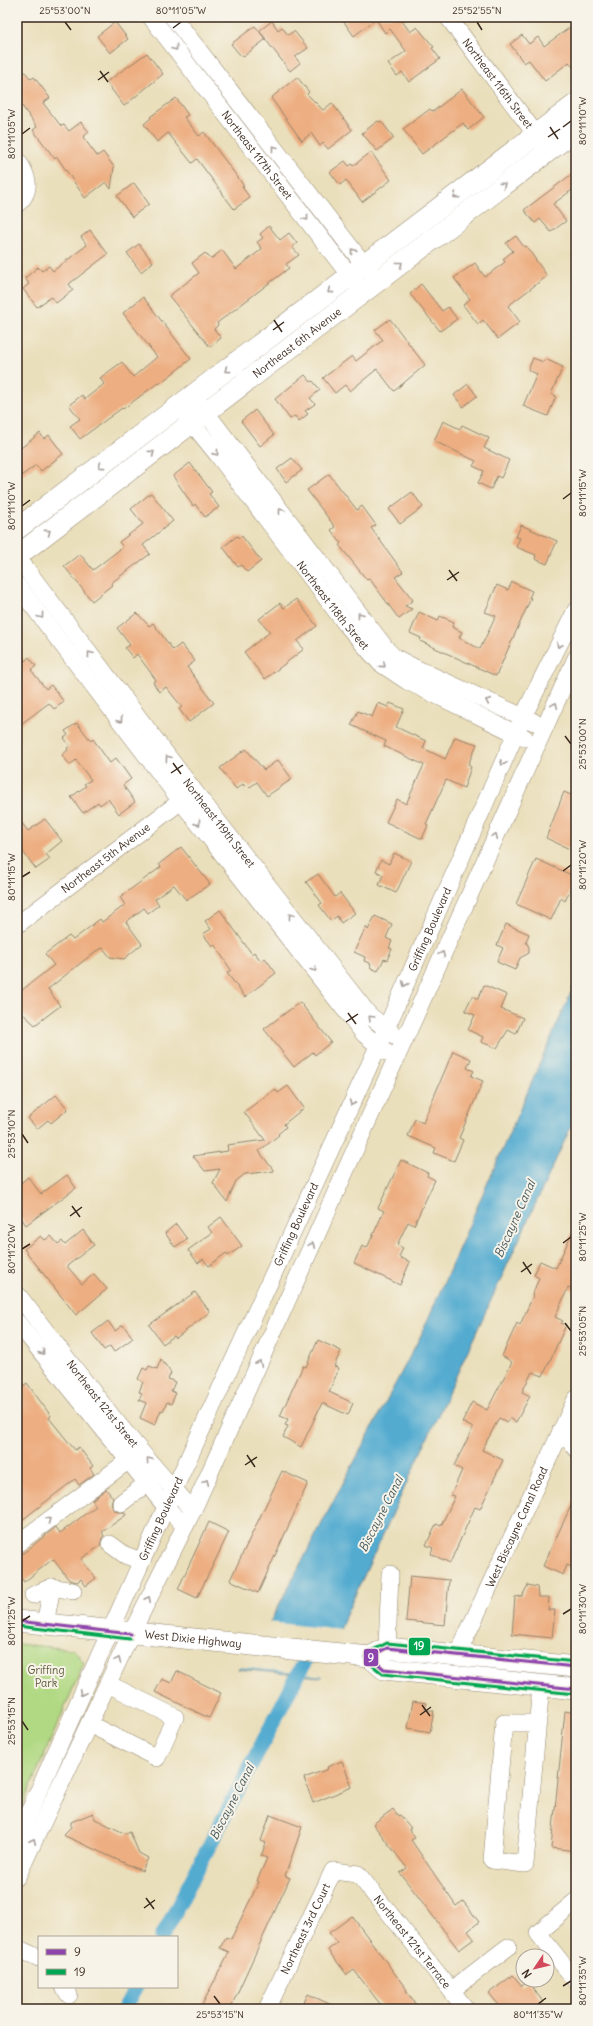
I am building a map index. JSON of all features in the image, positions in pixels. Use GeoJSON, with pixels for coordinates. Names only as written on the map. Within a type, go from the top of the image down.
{"type":"FeatureCollection","features":[{"type":"Feature","properties":{"kind":"main road","name":"Northeast 6th Avenue"},"geometry":{"type":"LineString","coordinates":[[17,556],[198,418],[364,279],[542,142],[576,104]]}},
{"type":"Feature","properties":{"kind":"main road","name":"Northeast 6th Avenue"},"geometry":{"type":"LineString","coordinates":[[542,142],[576,130]]}},
{"type":"Feature","properties":{"kind":"main road","name":"Northeast 6th Avenue"},"geometry":{"type":"LineString","coordinates":[[17,529],[186,401],[364,279]]}},
{"type":"Feature","properties":{"kind":"main road","name":"West Dixie Highway"},"geometry":{"type":"LineString","coordinates":[[17,1621],[110,1632],[239,1643],[457,1656],[576,1667]]}},
{"type":"Feature","properties":{"kind":"main road"},"geometry":{"type":"LineString","coordinates":[[378,1652],[384,1669],[576,1688]]}},
{"type":"Feature","properties":{"kind":"street","name":"Northeast 117th Street"},"geometry":{"type":"LineString","coordinates":[[151,17],[364,279]]}},
{"type":"Feature","properties":{"kind":"street","name":"Northeast 117th Street"},"geometry":{"type":"LineString","coordinates":[[173,17],[364,279]]}},
{"type":"Feature","properties":{"kind":"street","name":"Northeast 116th Street"},"geometry":{"type":"LineString","coordinates":[[448,17],[542,142]]}},
{"type":"Feature","properties":{"kind":"street"},"geometry":{"type":"LineString","coordinates":[[17,160],[24,169],[28,183],[24,199],[17,204]]}},
{"type":"Feature","properties":{"kind":"street","name":"Northeast 118th Street"},"geometry":{"type":"LineString","coordinates":[[186,401],[198,418],[394,657],[545,727]]}},
{"type":"Feature","properties":{"kind":"street","name":"Northeast 118th Street"},"geometry":{"type":"LineString","coordinates":[[198,418],[218,455],[346,624],[380,663],[407,681],[537,743]]}},
{"type":"Feature","properties":{"kind":"street","name":"Northeast 119th Street"},"geometry":{"type":"LineString","coordinates":[[17,556],[187,796],[364,1034],[378,1047],[395,1058]]}},
{"type":"Feature","properties":{"kind":"street","name":"Northeast 119th Street"},"geometry":{"type":"LineString","coordinates":[[17,586],[187,796],[369,1016],[402,1041]]}},
{"type":"Feature","properties":{"kind":"street","name":"Griffing Boulevard"},"geometry":{"type":"LineString","coordinates":[[17,1839],[141,1561],[378,1047],[516,734],[576,610]]}},
{"type":"Feature","properties":{"kind":"street","name":"Griffing Boulevard"},"geometry":{"type":"LineString","coordinates":[[17,1877],[131,1634],[193,1510],[402,1041],[576,658]]}},
{"type":"Feature","properties":{"kind":"street","name":"Northeast 5th Avenue"},"geometry":{"type":"LineString","coordinates":[[17,925],[187,796]]}},
{"type":"Feature","properties":{"kind":"street","name":"Northeast 121st Street"},"geometry":{"type":"LineString","coordinates":[[17,1294],[118,1423],[174,1490],[193,1510]]}},
{"type":"Feature","properties":{"kind":"street","name":"Northeast 121st Street"},"geometry":{"type":"LineString","coordinates":[[17,1322],[166,1507],[185,1526]]}},
{"type":"Feature","properties":{"kind":"street","name":"West Biscayne Canal Road"},"geometry":{"type":"LineString","coordinates":[[457,1656],[576,1399]]}},
{"type":"Feature","properties":{"kind":"street"},"geometry":{"type":"LineString","coordinates":[[561,1430],[576,1448]]}},
{"type":"Feature","properties":{"kind":"street"},"geometry":{"type":"LineString","coordinates":[[17,1544],[129,1460]]}},
{"type":"Feature","properties":{"kind":"street"},"geometry":{"type":"LineString","coordinates":[[121,1504],[148,1483]]}},
{"type":"Feature","properties":{"kind":"street"},"geometry":{"type":"LineString","coordinates":[[110,1544],[125,1555],[141,1561]]}},
{"type":"Feature","properties":{"kind":"street"},"geometry":{"type":"LineString","coordinates":[[378,1652],[390,1574]]}},
{"type":"Feature","properties":{"kind":"street"},"geometry":{"type":"LineString","coordinates":[[32,1595],[52,1588],[73,1591]]}},
{"type":"Feature","properties":{"kind":"street"},"geometry":{"type":"LineString","coordinates":[[44,1624],[52,1588]]}},
{"type":"Feature","properties":{"kind":"street"},"geometry":{"type":"LineString","coordinates":[[89,1724],[157,1758],[175,1717],[108,1684]]}},
{"type":"Feature","properties":{"kind":"street"},"geometry":{"type":"LineString","coordinates":[[538,1723],[504,1723],[492,1860],[525,1864],[538,1723],[541,1685]]}},
{"type":"Feature","properties":{"kind":"street","name":"Northeast 3rd Court"},"geometry":{"type":"LineString","coordinates":[[267,2009],[333,1871],[358,1874]]}},
{"type":"Feature","properties":{"kind":"street","name":"Northeast 121st Terrace"},"geometry":{"type":"LineString","coordinates":[[358,1874],[466,2009]]}},
{"type":"Feature","properties":{"kind":"street"},"geometry":{"type":"LineString","coordinates":[[576,1901],[538,1933],[576,1981]]}},
{"type":"Feature","properties":{"kind":"street"},"geometry":{"type":"LineString","coordinates":[[452,1990],[508,1947]]}},
{"type":"Feature","properties":{"kind":"street"},"geometry":{"type":"LineString","coordinates":[[17,1948],[38,1958]]}},
{"type":"Feature","properties":{"kind":"green space","name":"Griffing Park"},"geometry":{"type":"Polygon","coordinates":[[[17,1644],[73,1649],[84,1663],[17,1818],[17,1644]]]}},
{"type":"Feature","properties":{"kind":"water"},"geometry":{"type":"Polygon","coordinates":[[[576,981],[576,1116],[345,1617],[322,1677],[238,1669],[270,1622],[421,1335],[576,981]]]}},
{"type":"Feature","properties":{"kind":"pier"},"geometry":{"type":"Polygon","coordinates":[[[267,1622],[342,1630],[324,1676],[237,1667],[267,1622]]]}},
{"type":"Feature","properties":{"kind":"building"},"geometry":{"type":"Polygon","coordinates":[[[350,17],[406,17],[402,21],[410,32],[417,27],[434,47],[432,48],[440,59],[409,82],[402,72],[397,76],[388,64],[406,51],[390,29],[385,33],[376,19],[354,36],[344,22],[350,17]]]}},
{"type":"Feature","properties":{"kind":"building"},"geometry":{"type":"Polygon","coordinates":[[[272,21],[278,30],[282,27],[288,35],[294,31],[308,48],[295,57],[300,63],[290,71],[259,31],[272,21]]]}},
{"type":"Feature","properties":{"kind":"building"},"geometry":{"type":"Polygon","coordinates":[[[115,22],[128,39],[110,53],[97,36],[115,22]]]}},
{"type":"Feature","properties":{"kind":"building"},"geometry":{"type":"Polygon","coordinates":[[[576,23],[576,71],[569,62],[545,81],[529,60],[524,63],[510,44],[522,35],[529,44],[538,37],[544,46],[576,23]]]}},
{"type":"Feature","properties":{"kind":"building"},"geometry":{"type":"Polygon","coordinates":[[[255,26],[266,39],[244,56],[241,56],[231,44],[255,26]]]}},
{"type":"Feature","properties":{"kind":"building"},"geometry":{"type":"Polygon","coordinates":[[[147,53],[163,74],[124,106],[106,82],[147,53]]]}},
{"type":"Feature","properties":{"kind":"building"},"geometry":{"type":"Polygon","coordinates":[[[24,71],[31,79],[34,77],[50,98],[43,103],[61,126],[64,125],[69,131],[81,122],[89,132],[83,137],[97,156],[103,152],[114,167],[111,189],[106,182],[85,198],[57,157],[55,159],[33,130],[37,127],[17,99],[17,76],[24,71]]]}},
{"type":"Feature","properties":{"kind":"building"},"geometry":{"type":"Polygon","coordinates":[[[297,77],[309,92],[307,94],[323,110],[332,103],[352,130],[328,149],[323,143],[320,146],[311,133],[302,141],[271,98],[297,77]]]}},
{"type":"Feature","properties":{"kind":"building"},"geometry":{"type":"Polygon","coordinates":[[[462,89],[484,117],[468,130],[463,123],[422,154],[403,129],[430,109],[432,111],[435,110],[462,89]]]}},
{"type":"Feature","properties":{"kind":"building"},"geometry":{"type":"Polygon","coordinates":[[[176,98],[188,115],[184,117],[199,136],[204,132],[244,186],[242,187],[250,198],[234,209],[197,159],[192,163],[168,133],[157,142],[144,124],[151,118],[150,117],[176,98]]]}},
{"type":"Feature","properties":{"kind":"building"},"geometry":{"type":"Polygon","coordinates":[[[378,121],[381,121],[394,138],[377,151],[362,133],[378,121]]]}},
{"type":"Feature","properties":{"kind":"building"},"geometry":{"type":"Polygon","coordinates":[[[371,152],[391,180],[362,202],[346,180],[340,185],[330,172],[345,161],[349,166],[352,164],[353,166],[371,152]]]}},
{"type":"Feature","properties":{"kind":"building"},"geometry":{"type":"Polygon","coordinates":[[[576,171],[576,187],[553,204],[566,221],[551,232],[540,219],[535,223],[524,210],[576,171]]]}},
{"type":"Feature","properties":{"kind":"building"},"geometry":{"type":"Polygon","coordinates":[[[134,183],[149,204],[132,217],[117,196],[134,183]]]}},
{"type":"Feature","properties":{"kind":"building"},"geometry":{"type":"Polygon","coordinates":[[[269,226],[280,240],[289,233],[297,243],[292,247],[299,255],[286,264],[289,268],[217,323],[218,325],[214,329],[221,338],[210,347],[169,296],[199,273],[192,263],[205,253],[211,259],[222,250],[236,269],[262,249],[257,242],[263,238],[260,234],[269,226]]]}},
{"type":"Feature","properties":{"kind":"building"},"geometry":{"type":"Polygon","coordinates":[[[90,230],[108,254],[69,284],[73,290],[56,303],[51,297],[37,307],[23,289],[29,284],[25,278],[38,267],[42,271],[49,266],[53,271],[87,245],[81,237],[90,230]]]}},
{"type":"Feature","properties":{"kind":"building"},"geometry":{"type":"Polygon","coordinates":[[[516,236],[524,247],[526,246],[547,276],[508,306],[520,322],[498,339],[483,320],[478,324],[463,305],[470,299],[454,278],[475,263],[485,277],[505,262],[503,259],[513,251],[506,243],[516,236]]]}},
{"type":"Feature","properties":{"kind":"building"},"geometry":{"type":"Polygon","coordinates":[[[139,244],[153,262],[141,272],[127,253],[139,244]]]}},
{"type":"Feature","properties":{"kind":"building"},"geometry":{"type":"Polygon","coordinates":[[[421,284],[442,311],[448,307],[457,319],[440,331],[410,294],[421,284]]]}},
{"type":"Feature","properties":{"kind":"building"},"geometry":{"type":"Polygon","coordinates":[[[143,297],[191,359],[159,384],[158,383],[123,409],[122,408],[80,439],[70,426],[80,419],[69,405],[82,395],[85,399],[104,384],[100,378],[122,362],[133,377],[157,357],[123,313],[143,297]]]}},
{"type":"Feature","properties":{"kind":"building"},"geometry":{"type":"Polygon","coordinates":[[[390,319],[425,365],[394,391],[377,369],[350,391],[345,385],[335,393],[323,378],[352,356],[356,361],[383,340],[375,330],[390,319]]]}},
{"type":"Feature","properties":{"kind":"building"},"geometry":{"type":"Polygon","coordinates":[[[533,358],[543,362],[545,359],[563,367],[551,394],[556,396],[548,416],[523,406],[537,374],[528,370],[533,358]]]}},
{"type":"Feature","properties":{"kind":"building"},"geometry":{"type":"Polygon","coordinates":[[[305,375],[311,382],[313,381],[320,390],[310,398],[315,404],[305,411],[308,414],[299,421],[295,416],[290,419],[275,399],[305,375]]]}},
{"type":"Feature","properties":{"kind":"building"},"geometry":{"type":"Polygon","coordinates":[[[468,384],[477,396],[463,407],[454,395],[468,384]]]}},
{"type":"Feature","properties":{"kind":"building"},"geometry":{"type":"Polygon","coordinates":[[[255,410],[274,435],[260,446],[241,421],[255,410]]]}},
{"type":"Feature","properties":{"kind":"building"},"geometry":{"type":"Polygon","coordinates":[[[443,421],[460,429],[462,425],[489,438],[484,448],[509,460],[501,478],[497,476],[491,489],[478,483],[484,471],[473,466],[476,461],[434,441],[443,421]]]}},
{"type":"Feature","properties":{"kind":"building"},"geometry":{"type":"Polygon","coordinates":[[[40,433],[44,439],[49,435],[63,454],[41,471],[36,465],[17,479],[17,451],[40,433]]]}},
{"type":"Feature","properties":{"kind":"building"},"geometry":{"type":"Polygon","coordinates":[[[292,458],[302,470],[286,482],[277,469],[292,458]]]}},
{"type":"Feature","properties":{"kind":"building"},"geometry":{"type":"Polygon","coordinates":[[[190,463],[212,492],[209,494],[219,507],[205,517],[195,504],[193,506],[173,476],[190,463]]]}},
{"type":"Feature","properties":{"kind":"building"},"geometry":{"type":"Polygon","coordinates":[[[329,474],[357,510],[362,506],[376,525],[371,528],[403,572],[395,577],[413,600],[405,606],[412,609],[399,619],[369,578],[367,580],[339,545],[341,543],[331,530],[335,527],[307,490],[329,474]]]}},
{"type":"Feature","properties":{"kind":"building"},"geometry":{"type":"Polygon","coordinates":[[[412,492],[423,507],[400,524],[389,509],[412,492]]]}},
{"type":"Feature","properties":{"kind":"building"},"geometry":{"type":"Polygon","coordinates":[[[151,493],[173,521],[143,545],[150,554],[111,583],[112,585],[92,601],[64,566],[80,554],[93,570],[123,547],[119,542],[143,524],[131,509],[151,493]]]}},
{"type":"Feature","properties":{"kind":"building"},"geometry":{"type":"Polygon","coordinates":[[[521,525],[557,541],[547,564],[535,559],[536,555],[516,547],[520,538],[516,537],[521,525]]]}},
{"type":"Feature","properties":{"kind":"building"},"geometry":{"type":"Polygon","coordinates":[[[237,536],[239,538],[242,536],[261,561],[247,572],[241,565],[238,567],[223,547],[237,536]]]}},
{"type":"Feature","properties":{"kind":"building"},"geometry":{"type":"Polygon","coordinates":[[[512,582],[532,591],[529,598],[531,598],[496,676],[420,641],[421,638],[410,633],[419,612],[438,621],[440,616],[454,622],[452,627],[462,632],[459,638],[480,649],[496,616],[485,612],[497,585],[508,590],[512,582]]]}},
{"type":"Feature","properties":{"kind":"building"},"geometry":{"type":"Polygon","coordinates":[[[296,599],[317,626],[297,641],[304,649],[265,679],[244,652],[270,632],[259,619],[280,603],[284,608],[296,599]]]}},
{"type":"Feature","properties":{"kind":"building"},"geometry":{"type":"Polygon","coordinates":[[[137,613],[149,626],[153,623],[173,650],[181,644],[195,661],[187,667],[214,703],[189,722],[179,709],[182,707],[166,687],[159,692],[153,682],[156,680],[137,654],[133,658],[125,648],[130,645],[117,628],[137,613]]]}},
{"type":"Feature","properties":{"kind":"building"},"geometry":{"type":"Polygon","coordinates":[[[17,650],[25,661],[29,657],[36,666],[31,670],[46,689],[51,685],[64,702],[54,709],[49,703],[17,727],[17,650]]]}},
{"type":"Feature","properties":{"kind":"building"},"geometry":{"type":"Polygon","coordinates":[[[378,703],[388,707],[390,703],[404,709],[396,727],[426,741],[423,748],[445,759],[455,737],[477,744],[468,765],[471,767],[464,788],[446,780],[426,824],[428,825],[422,839],[386,822],[397,799],[406,804],[424,765],[384,746],[386,741],[351,725],[358,711],[372,717],[378,703]]]}},
{"type":"Feature","properties":{"kind":"building"},"geometry":{"type":"Polygon","coordinates":[[[77,723],[91,741],[93,739],[110,763],[116,758],[131,779],[123,785],[135,802],[119,814],[108,799],[100,805],[98,802],[83,813],[71,797],[86,786],[84,784],[91,780],[76,760],[70,765],[62,755],[70,746],[64,738],[68,735],[65,731],[77,723]]]}},
{"type":"Feature","properties":{"kind":"building"},"geometry":{"type":"Polygon","coordinates":[[[246,749],[264,770],[278,760],[292,779],[267,796],[257,782],[250,787],[247,784],[244,786],[243,784],[236,789],[220,768],[246,749]]]}},
{"type":"Feature","properties":{"kind":"building"},"geometry":{"type":"Polygon","coordinates":[[[564,792],[576,797],[576,852],[546,838],[564,792]]]}},
{"type":"Feature","properties":{"kind":"building"},"geometry":{"type":"Polygon","coordinates":[[[17,817],[28,831],[45,819],[62,841],[46,854],[50,859],[36,869],[17,844],[17,817]]]}},
{"type":"Feature","properties":{"kind":"building"},"geometry":{"type":"Polygon","coordinates":[[[181,847],[210,884],[186,900],[174,885],[155,899],[159,905],[148,913],[144,908],[126,922],[142,944],[124,959],[110,957],[103,948],[96,951],[48,989],[60,1006],[35,1025],[17,1008],[17,994],[54,965],[45,954],[69,936],[73,940],[100,919],[102,922],[125,905],[120,897],[161,867],[159,864],[181,847]]]}},
{"type":"Feature","properties":{"kind":"building"},"geometry":{"type":"Polygon","coordinates":[[[394,853],[411,861],[396,893],[379,885],[383,875],[376,871],[381,860],[389,864],[394,853]]]}},
{"type":"Feature","properties":{"kind":"building"},"geometry":{"type":"Polygon","coordinates":[[[536,859],[576,877],[565,901],[561,898],[551,920],[516,904],[536,859]]]}},
{"type":"Feature","properties":{"kind":"building"},"geometry":{"type":"Polygon","coordinates":[[[318,874],[335,897],[340,893],[355,913],[341,923],[337,916],[331,921],[319,905],[322,903],[306,882],[318,874]]]}},
{"type":"Feature","properties":{"kind":"building"},"geometry":{"type":"Polygon","coordinates":[[[220,910],[252,954],[254,952],[261,961],[265,958],[276,973],[245,997],[227,973],[231,970],[214,944],[212,946],[203,934],[211,929],[205,921],[220,910]]]}},
{"type":"Feature","properties":{"kind":"building"},"geometry":{"type":"Polygon","coordinates":[[[375,916],[392,924],[386,938],[392,941],[389,948],[392,949],[387,960],[384,959],[378,971],[371,968],[370,963],[364,961],[365,957],[354,952],[366,927],[368,930],[375,916]]]}},
{"type":"Feature","properties":{"kind":"building"},"geometry":{"type":"Polygon","coordinates":[[[506,924],[529,934],[526,942],[529,947],[529,953],[520,958],[515,970],[497,962],[503,948],[497,945],[506,924]]]}},
{"type":"Feature","properties":{"kind":"building"},"geometry":{"type":"Polygon","coordinates":[[[484,985],[507,995],[501,1009],[523,1018],[516,1034],[508,1030],[497,1048],[481,1042],[483,1037],[468,1030],[475,1015],[465,1011],[472,996],[478,999],[484,985]]]}},
{"type":"Feature","properties":{"kind":"building"},"geometry":{"type":"Polygon","coordinates":[[[300,1002],[331,1042],[315,1055],[313,1052],[294,1067],[264,1029],[300,1002]]]}},
{"type":"Feature","properties":{"kind":"building"},"geometry":{"type":"Polygon","coordinates":[[[453,1051],[471,1059],[467,1068],[474,1071],[471,1076],[483,1081],[459,1138],[463,1140],[454,1161],[434,1153],[436,1148],[408,1136],[415,1119],[423,1123],[453,1051]]]}},
{"type":"Feature","properties":{"kind":"building"},"geometry":{"type":"Polygon","coordinates":[[[288,1086],[304,1108],[284,1124],[286,1127],[278,1134],[279,1135],[259,1151],[274,1171],[245,1174],[236,1181],[227,1202],[213,1183],[220,1169],[205,1171],[193,1156],[228,1151],[227,1145],[265,1140],[244,1112],[275,1089],[278,1093],[288,1086]]]}},
{"type":"Feature","properties":{"kind":"building"},"geometry":{"type":"Polygon","coordinates":[[[56,1095],[68,1109],[51,1123],[48,1120],[37,1129],[28,1118],[56,1095]]]}},
{"type":"Feature","properties":{"kind":"building"},"geometry":{"type":"Polygon","coordinates":[[[401,1160],[428,1173],[427,1176],[435,1180],[414,1225],[408,1222],[397,1245],[403,1248],[399,1257],[410,1262],[400,1285],[354,1263],[362,1246],[367,1248],[384,1211],[378,1208],[401,1160]]]}},
{"type":"Feature","properties":{"kind":"building"},"geometry":{"type":"Polygon","coordinates":[[[67,1175],[76,1188],[26,1225],[17,1212],[17,1186],[28,1177],[41,1194],[67,1175]]]}},
{"type":"Feature","properties":{"kind":"building"},"geometry":{"type":"Polygon","coordinates":[[[221,1217],[242,1246],[228,1256],[226,1253],[209,1266],[203,1259],[198,1263],[188,1250],[212,1233],[208,1227],[221,1217]]]}},
{"type":"Feature","properties":{"kind":"building"},"geometry":{"type":"Polygon","coordinates":[[[176,1224],[187,1239],[175,1247],[165,1233],[176,1224]]]}},
{"type":"Feature","properties":{"kind":"building"},"geometry":{"type":"Polygon","coordinates":[[[576,1224],[576,1291],[568,1288],[555,1317],[563,1321],[561,1323],[566,1325],[543,1376],[532,1372],[522,1392],[530,1396],[516,1422],[509,1418],[507,1422],[499,1418],[482,1450],[503,1460],[480,1509],[475,1507],[450,1563],[431,1554],[433,1548],[426,1545],[436,1524],[441,1526],[455,1496],[451,1495],[462,1470],[454,1466],[473,1428],[462,1422],[472,1402],[487,1410],[512,1362],[502,1356],[517,1323],[520,1325],[533,1296],[532,1295],[539,1278],[534,1275],[540,1261],[556,1268],[576,1224]]]}},
{"type":"Feature","properties":{"kind":"building"},"geometry":{"type":"Polygon","coordinates":[[[83,1230],[94,1245],[67,1266],[82,1284],[94,1274],[107,1289],[76,1315],[24,1249],[41,1236],[45,1240],[51,1236],[58,1244],[62,1241],[65,1245],[83,1230]]]}},
{"type":"Feature","properties":{"kind":"building"},"geometry":{"type":"Polygon","coordinates":[[[195,1292],[210,1312],[176,1338],[174,1336],[163,1344],[149,1325],[195,1292]]]}},
{"type":"Feature","properties":{"kind":"building"},"geometry":{"type":"Polygon","coordinates":[[[108,1321],[115,1331],[123,1325],[133,1338],[114,1352],[110,1346],[104,1350],[92,1333],[108,1321]]]}},
{"type":"Feature","properties":{"kind":"building"},"geometry":{"type":"Polygon","coordinates":[[[318,1340],[341,1351],[334,1366],[339,1368],[329,1392],[353,1403],[348,1415],[322,1403],[301,1447],[283,1437],[288,1426],[285,1425],[288,1419],[280,1416],[303,1366],[306,1367],[318,1340]]]}},
{"type":"Feature","properties":{"kind":"building"},"geometry":{"type":"Polygon","coordinates":[[[161,1359],[171,1373],[168,1379],[175,1382],[171,1391],[176,1393],[171,1404],[167,1402],[163,1411],[161,1410],[155,1425],[140,1418],[146,1403],[139,1400],[142,1393],[139,1392],[143,1382],[138,1379],[143,1368],[147,1370],[149,1366],[157,1369],[161,1359]]]}},
{"type":"Feature","properties":{"kind":"building"},"geometry":{"type":"Polygon","coordinates":[[[27,1383],[51,1416],[49,1418],[75,1450],[79,1447],[93,1466],[90,1468],[94,1474],[79,1485],[75,1479],[17,1524],[17,1391],[27,1383]]]}},
{"type":"Feature","properties":{"kind":"building"},"geometry":{"type":"Polygon","coordinates":[[[282,1471],[308,1483],[258,1593],[230,1580],[282,1471]]]}},
{"type":"Feature","properties":{"kind":"building"},"geometry":{"type":"Polygon","coordinates":[[[106,1489],[113,1498],[111,1504],[113,1509],[118,1512],[124,1512],[126,1515],[102,1532],[104,1536],[100,1546],[81,1559],[96,1578],[86,1586],[81,1579],[77,1582],[69,1580],[53,1559],[24,1582],[17,1573],[17,1558],[56,1527],[60,1533],[96,1506],[92,1500],[106,1489]]]}},
{"type":"Feature","properties":{"kind":"building"},"geometry":{"type":"Polygon","coordinates":[[[576,1495],[576,1569],[567,1565],[563,1575],[543,1566],[576,1495]]]}},
{"type":"Feature","properties":{"kind":"building"},"geometry":{"type":"Polygon","coordinates":[[[209,1522],[229,1532],[197,1598],[178,1589],[209,1522]]]}},
{"type":"Feature","properties":{"kind":"building"},"geometry":{"type":"Polygon","coordinates":[[[410,1576],[449,1580],[445,1625],[406,1621],[410,1576]]]}},
{"type":"Feature","properties":{"kind":"building"},"geometry":{"type":"Polygon","coordinates":[[[528,1585],[537,1587],[538,1597],[549,1597],[548,1610],[555,1610],[552,1638],[512,1634],[515,1597],[522,1596],[528,1585]]]}},
{"type":"Feature","properties":{"kind":"building"},"geometry":{"type":"Polygon","coordinates":[[[177,1671],[221,1693],[209,1718],[155,1692],[162,1679],[171,1683],[177,1671]]]}},
{"type":"Feature","properties":{"kind":"building"},"geometry":{"type":"Polygon","coordinates":[[[413,1701],[426,1703],[425,1709],[434,1711],[430,1732],[408,1728],[413,1701]]]}},
{"type":"Feature","properties":{"kind":"building"},"geometry":{"type":"Polygon","coordinates":[[[565,1711],[576,1713],[576,1851],[551,1848],[565,1711]]]}},
{"type":"Feature","properties":{"kind":"building"},"geometry":{"type":"Polygon","coordinates":[[[342,1761],[352,1787],[313,1803],[304,1778],[328,1769],[327,1767],[342,1761]]]}},
{"type":"Feature","properties":{"kind":"building"},"geometry":{"type":"Polygon","coordinates":[[[393,1809],[411,1828],[409,1829],[415,1838],[411,1840],[456,1906],[463,1901],[479,1922],[468,1931],[474,1939],[459,1950],[400,1873],[407,1868],[373,1824],[393,1809]]]}},
{"type":"Feature","properties":{"kind":"building"},"geometry":{"type":"Polygon","coordinates":[[[93,1813],[95,1819],[126,1834],[130,1832],[139,1853],[148,1858],[142,1871],[63,1835],[71,1827],[71,1822],[93,1813]]]}},
{"type":"Feature","properties":{"kind":"building"},"geometry":{"type":"Polygon","coordinates":[[[270,1815],[302,1827],[285,1876],[290,1878],[230,2009],[200,2009],[229,1952],[220,1948],[226,1937],[231,1939],[259,1882],[257,1881],[267,1858],[261,1856],[266,1843],[261,1841],[270,1815]]]}},
{"type":"Feature","properties":{"kind":"building"},"geometry":{"type":"Polygon","coordinates":[[[352,1916],[407,1990],[406,1991],[419,2009],[384,2009],[354,1970],[347,1975],[328,1950],[337,1943],[329,1933],[352,1916]]]}},
{"type":"Feature","properties":{"kind":"building"},"geometry":{"type":"Polygon","coordinates":[[[513,1975],[515,1977],[515,1988],[533,1988],[543,2002],[534,2009],[502,2009],[489,1993],[513,1975]]]}},
{"type":"Feature","properties":{"kind":"building"},"geometry":{"type":"Polygon","coordinates":[[[308,1994],[340,2009],[301,2009],[308,1994]]]}},
{"type":"Feature","properties":{"kind":"waterway","name":"Biscayne Canal"},"geometry":{"type":"LineString","coordinates":[[163,1936],[307,1657]]}},
{"type":"Feature","properties":{"kind":"waterway","name":"Biscayne Canal"},"geometry":{"type":"LineString","coordinates":[[124,2009],[135,1988]]}},
{"type":"Feature","properties":{"kind":"transit line","name":"9"},"geometry":{"type":"LineString","coordinates":[[17,1621],[131,1634]]}},
{"type":"Feature","properties":{"kind":"transit line","name":"19"},"geometry":{"type":"LineString","coordinates":[[17,1626],[130,1639]]}},
{"type":"Feature","properties":{"kind":"transit line","name":"19"},"geometry":{"type":"LineString","coordinates":[[575,1694],[383,1674],[367,1661],[365,1657],[367,1653],[387,1643],[576,1662]]}},
{"type":"Feature","properties":{"kind":"transit line","name":"9"},"geometry":{"type":"LineString","coordinates":[[576,1667],[387,1648],[370,1657],[384,1669],[576,1689]]}}]}
